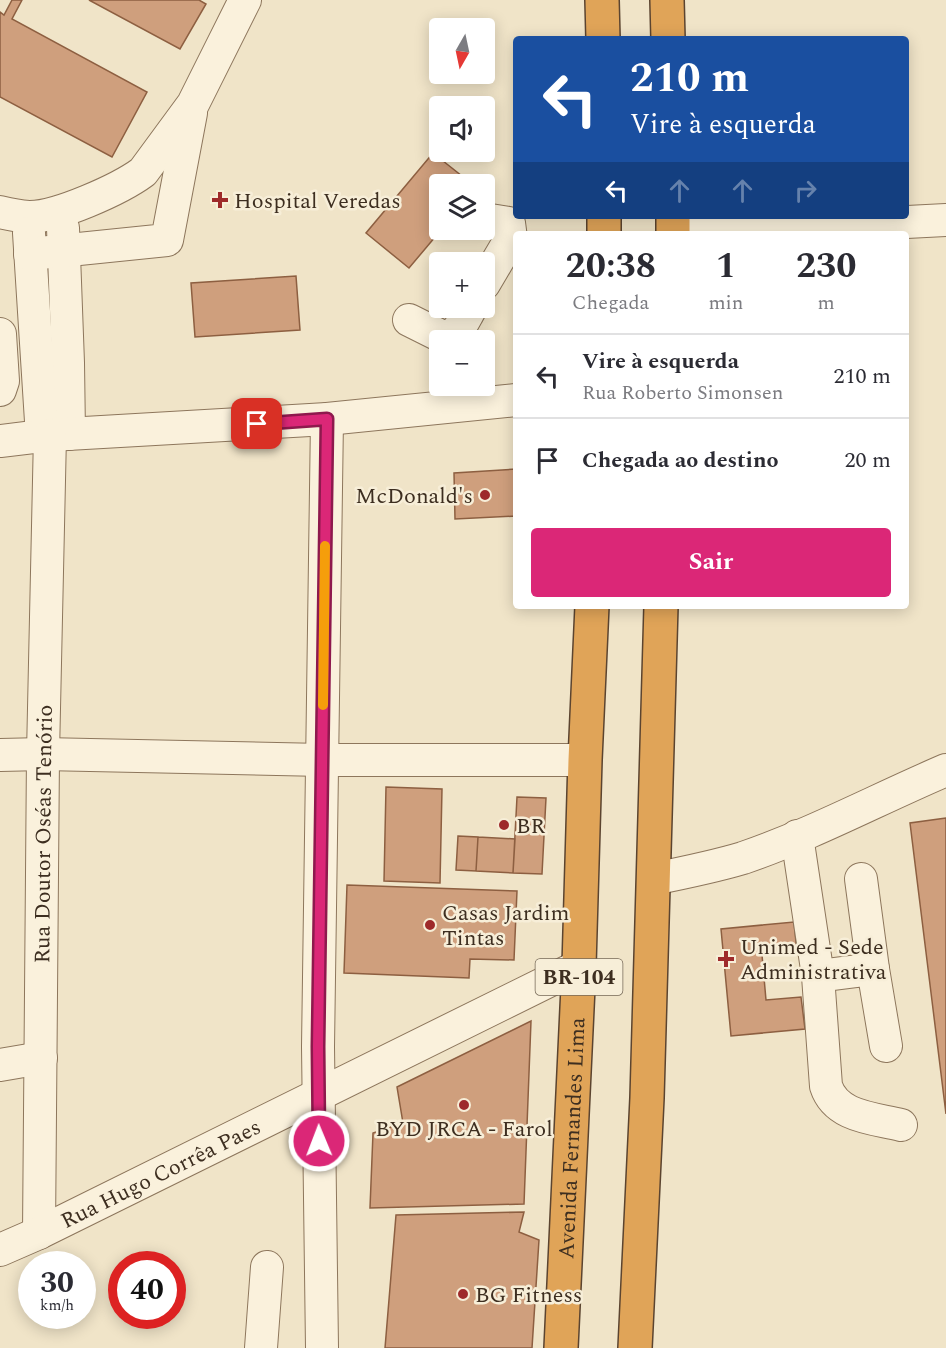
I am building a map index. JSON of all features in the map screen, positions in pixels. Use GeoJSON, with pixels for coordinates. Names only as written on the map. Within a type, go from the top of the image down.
{"type":"FeatureCollection","features":[{"type":"Feature","properties":{"kind":"highway"},"geometry":{"type":"LineString","coordinates":[[602,0],[603,36]]}},
{"type":"Feature","properties":{"kind":"highway"},"geometry":{"type":"LineString","coordinates":[[667,0],[668,36]]}},
{"type":"Feature","properties":{"kind":"highway","name":"Avenida Fernandes Lima"},"geometry":{"type":"LineString","coordinates":[[561,1348],[579,966],[592,609]]}},
{"type":"Feature","properties":{"kind":"highway","name":"BR-104"},"geometry":{"type":"LineString","coordinates":[[635,1348],[647,1098],[662,609]]}},
{"type":"Feature","properties":{"kind":"street"},"geometry":{"type":"LineString","coordinates":[[54,435],[30,254],[14,214],[62,212],[132,180],[143,172],[193,104],[245,0]]}},
{"type":"Feature","properties":{"kind":"street"},"geometry":{"type":"LineString","coordinates":[[30,254],[167,240],[193,104]]}},
{"type":"Feature","properties":{"kind":"street"},"geometry":{"type":"LineString","coordinates":[[54,435],[65,249],[62,212]]}},
{"type":"Feature","properties":{"kind":"street"},"geometry":{"type":"LineString","coordinates":[[732,231],[946,220]]}},
{"type":"Feature","properties":{"kind":"street"},"geometry":{"type":"LineString","coordinates":[[495,221],[509,223],[511,238],[495,265]]}},
{"type":"Feature","properties":{"kind":"street"},"geometry":{"type":"LineString","coordinates":[[409,320],[443,337],[450,338],[455,335],[465,318]]}},
{"type":"Feature","properties":{"kind":"street"},"geometry":{"type":"LineString","coordinates":[[0,334],[3,381],[0,390]]}},
{"type":"Feature","properties":{"kind":"street"},"geometry":{"type":"LineString","coordinates":[[0,441],[54,435],[327,419],[513,400]]}},
{"type":"Feature","properties":{"kind":"street"},"geometry":{"type":"LineString","coordinates":[[322,1348],[318,1095],[327,419]]}},
{"type":"Feature","properties":{"kind":"street","name":"Rua Doutor Oséas Tenório"},"geometry":{"type":"LineString","coordinates":[[39,1233],[43,754],[54,435]]}},
{"type":"Feature","properties":{"kind":"street"},"geometry":{"type":"LineString","coordinates":[[0,755],[323,760],[585,760]]}},
{"type":"Feature","properties":{"kind":"street"},"geometry":{"type":"LineString","coordinates":[[653,879],[711,867],[744,857],[946,770]]}},
{"type":"Feature","properties":{"kind":"street"},"geometry":{"type":"LineString","coordinates":[[797,836],[818,976],[826,1086],[836,1105],[855,1114],[901,1125]]}},
{"type":"Feature","properties":{"kind":"street"},"geometry":{"type":"LineString","coordinates":[[861,879],[886,1046]]}},
{"type":"Feature","properties":{"kind":"street","name":"Rua Hugo Corrêa Paes"},"geometry":{"type":"LineString","coordinates":[[0,1250],[39,1233],[579,966]]}},
{"type":"Feature","properties":{"kind":"street"},"geometry":{"type":"LineString","coordinates":[[818,976],[873,969]]}},
{"type":"Feature","properties":{"kind":"street"},"geometry":{"type":"LineString","coordinates":[[0,1065],[41,1058]]}},
{"type":"Feature","properties":{"kind":"street"},"geometry":{"type":"LineString","coordinates":[[261,1348],[267,1267]]}},
{"type":"Feature","properties":{"kind":"building"},"geometry":{"type":"Polygon","coordinates":[[[12,0],[22,0],[12,19],[147,92],[112,157],[0,97],[0,12],[4,15],[12,0]]]}},
{"type":"Feature","properties":{"kind":"building"},"geometry":{"type":"Polygon","coordinates":[[[89,0],[199,0],[206,4],[180,49],[89,0]]]}},
{"type":"Feature","properties":{"kind":"building"},"geometry":{"type":"Polygon","coordinates":[[[429,158],[429,162],[444,162],[459,174],[429,174],[429,240],[433,240],[409,268],[366,233],[429,158]]]}},
{"type":"Feature","properties":{"kind":"building"},"geometry":{"type":"Polygon","coordinates":[[[296,276],[300,330],[195,337],[191,283],[296,276]]]}},
{"type":"Feature","properties":{"kind":"building","name":"McDonald's"},"geometry":{"type":"Polygon","coordinates":[[[513,469],[513,516],[455,519],[454,473],[513,469]]]}},
{"type":"Feature","properties":{"kind":"building"},"geometry":{"type":"Polygon","coordinates":[[[386,787],[442,789],[440,883],[384,881],[386,787]]]}},
{"type":"Feature","properties":{"kind":"building"},"geometry":{"type":"Polygon","coordinates":[[[517,797],[546,798],[542,874],[513,873],[517,797]]]}},
{"type":"Feature","properties":{"kind":"building"},"geometry":{"type":"Polygon","coordinates":[[[946,818],[946,1114],[910,823],[946,818]]]}},
{"type":"Feature","properties":{"kind":"building"},"geometry":{"type":"Polygon","coordinates":[[[458,836],[478,837],[476,871],[456,870],[458,836]]]}},
{"type":"Feature","properties":{"kind":"building"},"geometry":{"type":"Polygon","coordinates":[[[478,837],[515,839],[513,873],[476,871],[478,837]]]}},
{"type":"Feature","properties":{"kind":"building","name":"Casas Jardim Tintas"},"geometry":{"type":"Polygon","coordinates":[[[347,885],[517,891],[514,960],[470,959],[469,978],[344,973],[347,885]]]}},
{"type":"Feature","properties":{"kind":"building"},"geometry":{"type":"Polygon","coordinates":[[[794,922],[797,952],[762,955],[766,1000],[801,997],[805,1029],[731,1036],[721,929],[794,922]]]}},
{"type":"Feature","properties":{"kind":"building","name":"BYD JRCA - Farol"},"geometry":{"type":"Polygon","coordinates":[[[531,1021],[524,1204],[370,1208],[373,1133],[403,1123],[397,1087],[531,1021]]]}},
{"type":"Feature","properties":{"kind":"building","name":"BG Fitness"},"geometry":{"type":"Polygon","coordinates":[[[524,1212],[519,1232],[539,1240],[532,1348],[385,1348],[396,1215],[524,1212]]]}},
{"type":"Feature","properties":{"kind":"slow traffic"},"geometry":{"type":"LineString","coordinates":[[323,705],[325,546]]}},
{"type":"Feature","properties":{"kind":"place","name":"Hospital Veredas"},"geometry":{"type":"Point","coordinates":[220,200]}},
{"type":"Feature","properties":{"kind":"place","name":"McDonald's"},"geometry":{"type":"Point","coordinates":[485,495]}},
{"type":"Feature","properties":{"kind":"place","name":"BR"},"geometry":{"type":"Point","coordinates":[504,825]}},
{"type":"Feature","properties":{"kind":"place","name":"Casas Jardim Tintas"},"geometry":{"type":"Point","coordinates":[430,925]}},
{"type":"Feature","properties":{"kind":"place","name":"Unimed - Sede Administrativa"},"geometry":{"type":"Point","coordinates":[726,959]}},
{"type":"Feature","properties":{"kind":"place","name":"BYD JRCA - Farol"},"geometry":{"type":"Point","coordinates":[464,1105]}},
{"type":"Feature","properties":{"kind":"place","name":"BG Fitness"},"geometry":{"type":"Point","coordinates":[463,1294]}},
{"type":"Feature","properties":{"kind":"route"},"geometry":{"type":"LineString","coordinates":[[257,424],[327,419],[318,1047],[319,1141]]}}]}
